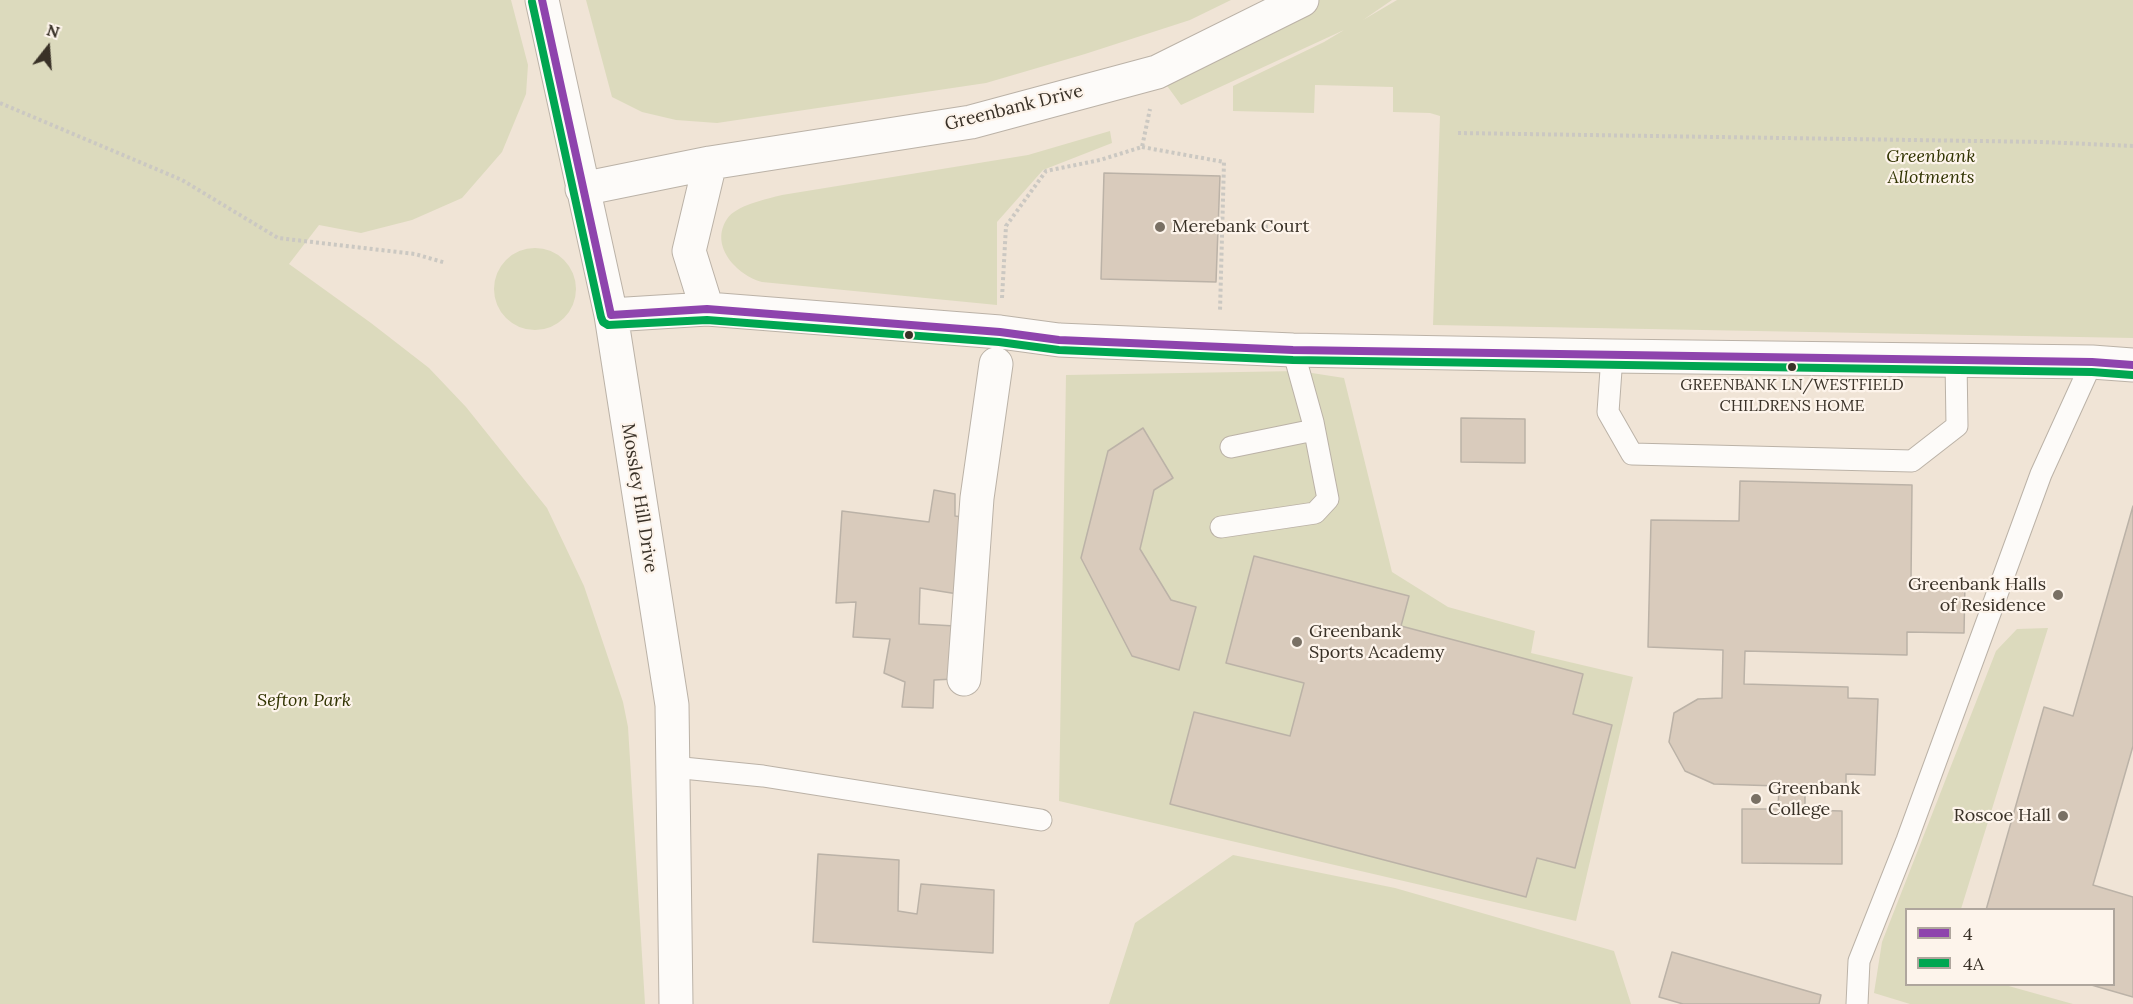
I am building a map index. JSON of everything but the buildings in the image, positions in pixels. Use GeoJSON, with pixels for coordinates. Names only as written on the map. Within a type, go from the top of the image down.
{"type":"FeatureCollection","features":[{"type":"Feature","properties":{"kind":"street","name":"Mossley Hill Drive"},"geometry":{"type":"LineString","coordinates":[[542,0],[611,315],[672,705],[676,1004]]}},
{"type":"Feature","properties":{"kind":"street","name":"Greenbank Drive"},"geometry":{"type":"LineString","coordinates":[[582,189],[710,163],[971,122],[1157,72],[1302,0]]}},
{"type":"Feature","properties":{"kind":"street"},"geometry":{"type":"LineString","coordinates":[[707,309],[689,251],[710,163]]}},
{"type":"Feature","properties":{"kind":"street"},"geometry":{"type":"LineString","coordinates":[[611,315],[707,309],[1000,332],[1059,340],[1293,350],[2092,362],[2133,365]]}},
{"type":"Feature","properties":{"kind":"street"},"geometry":{"type":"LineString","coordinates":[[964,679],[977,498],[996,364]]}},
{"type":"Feature","properties":{"kind":"lane"},"geometry":{"type":"LineString","coordinates":[[996,364],[1000,332]]}},
{"type":"Feature","properties":{"kind":"lane"},"geometry":{"type":"LineString","coordinates":[[1221,527],[1315,513],[1328,499],[1314,430],[1293,350]]}},
{"type":"Feature","properties":{"kind":"lane"},"geometry":{"type":"LineString","coordinates":[[1612,356],[1608,412],[1632,454],[1912,461],[1957,426],[1956,360]]}},
{"type":"Feature","properties":{"kind":"lane"},"geometry":{"type":"LineString","coordinates":[[1857,1004],[1859,961],[1915,819],[2042,474],[2092,362]]}},
{"type":"Feature","properties":{"kind":"lane"},"geometry":{"type":"LineString","coordinates":[[1231,447],[1314,430]]}},
{"type":"Feature","properties":{"kind":"lane"},"geometry":{"type":"LineString","coordinates":[[673,767],[763,776],[1041,820]]}},
{"type":"Feature","properties":{"kind":"path"},"geometry":{"type":"LineString","coordinates":[[1142,147],[1157,72]]}},
{"type":"Feature","properties":{"kind":"path"},"geometry":{"type":"LineString","coordinates":[[0,103],[182,180],[278,238],[415,254],[446,263]]}},
{"type":"Feature","properties":{"kind":"path"},"geometry":{"type":"LineString","coordinates":[[1458,133],[2043,142],[2133,146]]}},
{"type":"Feature","properties":{"kind":"path"},"geometry":{"type":"LineString","coordinates":[[1000,332],[1006,226],[1046,171],[1100,160],[1142,147],[1224,162],[1218,347]]}},
{"type":"Feature","properties":{"kind":"path"},"geometry":{"type":"LineString","coordinates":[[1222,225],[1278,227]]}},
{"type":"Feature","properties":{"kind":"green space","name":"Sefton Park"},"geometry":{"type":"Polygon","coordinates":[[[0,0],[511,0],[528,65],[526,94],[502,152],[462,198],[412,220],[361,233],[319,225],[289,264],[429,368],[466,407],[547,508],[584,586],[623,702],[628,727],[645,1004],[0,1004],[0,0]]]}},
{"type":"Feature","properties":{"kind":"green space"},"geometry":{"type":"Polygon","coordinates":[[[586,0],[1231,0],[1190,20],[986,83],[717,123],[676,120],[642,112],[612,97],[586,0]]]}},
{"type":"Feature","properties":{"kind":"green space","name":"Greenbank Allotments"},"geometry":{"type":"Polygon","coordinates":[[[1302,0],[1392,0],[1363,20],[1397,0],[2133,0],[2133,338],[1433,325],[1440,116],[1430,113],[1393,112],[1393,87],[1315,85],[1314,113],[1233,111],[1233,86],[1344,30],[1181,105],[1157,72],[1302,0]]]}},
{"type":"Feature","properties":{"kind":"green space"},"geometry":{"type":"Polygon","coordinates":[[[1110,131],[1112,143],[1043,170],[997,222],[997,305],[762,282],[743,273],[735,266],[728,258],[721,239],[722,229],[731,214],[744,206],[760,201],[782,195],[1028,155],[1110,131]]]}},
{"type":"Feature","properties":{"kind":"green space"},"geometry":{"type":"Polygon","coordinates":[[[535,248],[551,251],[564,260],[573,273],[576,289],[573,305],[564,318],[551,327],[535,330],[519,327],[506,318],[497,305],[494,289],[497,273],[506,260],[519,251],[535,248]]]}},
{"type":"Feature","properties":{"kind":"green space","name":"Greenbank Sports Academy"},"geometry":{"type":"Polygon","coordinates":[[[1299,371],[1344,378],[1392,572],[1448,607],[1535,631],[1531,653],[1633,677],[1576,921],[1059,801],[1066,375],[1299,371]]]}},
{"type":"Feature","properties":{"kind":"green space"},"geometry":{"type":"Polygon","coordinates":[[[2048,628],[1961,908],[1905,908],[1905,986],[2009,986],[2073,1004],[1910,1004],[1874,993],[1882,942],[1996,651],[2017,629],[2048,628]]]}},
{"type":"Feature","properties":{"kind":"green space"},"geometry":{"type":"Polygon","coordinates":[[[1233,855],[1395,888],[1614,951],[1631,1004],[1109,1004],[1135,923],[1233,855]]]}},
{"type":"Feature","properties":{"kind":"transit line","name":"4"},"geometry":{"type":"LineString","coordinates":[[542,0],[611,315],[707,309],[1000,332],[1059,340],[1293,350],[2092,362],[2133,365]]}},
{"type":"Feature","properties":{"kind":"transit line","name":"4A"},"geometry":{"type":"LineString","coordinates":[[532,2],[601,317],[608,325],[707,320],[999,342],[1059,350],[1293,360],[2092,372],[2132,375]]}},
{"type":"Feature","properties":{"kind":"place","name":"Merebank Court"},"geometry":{"type":"Point","coordinates":[1160,227]}},
{"type":"Feature","properties":{"kind":"place","name":"GREENBANK LN/WESTFIELD CHILDRENS HOME"},"geometry":{"type":"Point","coordinates":[1792,367]}},
{"type":"Feature","properties":{"kind":"place","name":"Greenbank Halls of Residence"},"geometry":{"type":"Point","coordinates":[2058,595]}},
{"type":"Feature","properties":{"kind":"place","name":"Greenbank Sports Academy"},"geometry":{"type":"Point","coordinates":[1297,642]}},
{"type":"Feature","properties":{"kind":"place","name":"Greenbank College"},"geometry":{"type":"Point","coordinates":[1756,799]}},
{"type":"Feature","properties":{"kind":"place","name":"Roscoe Hall"},"geometry":{"type":"Point","coordinates":[2063,816]}}]}
